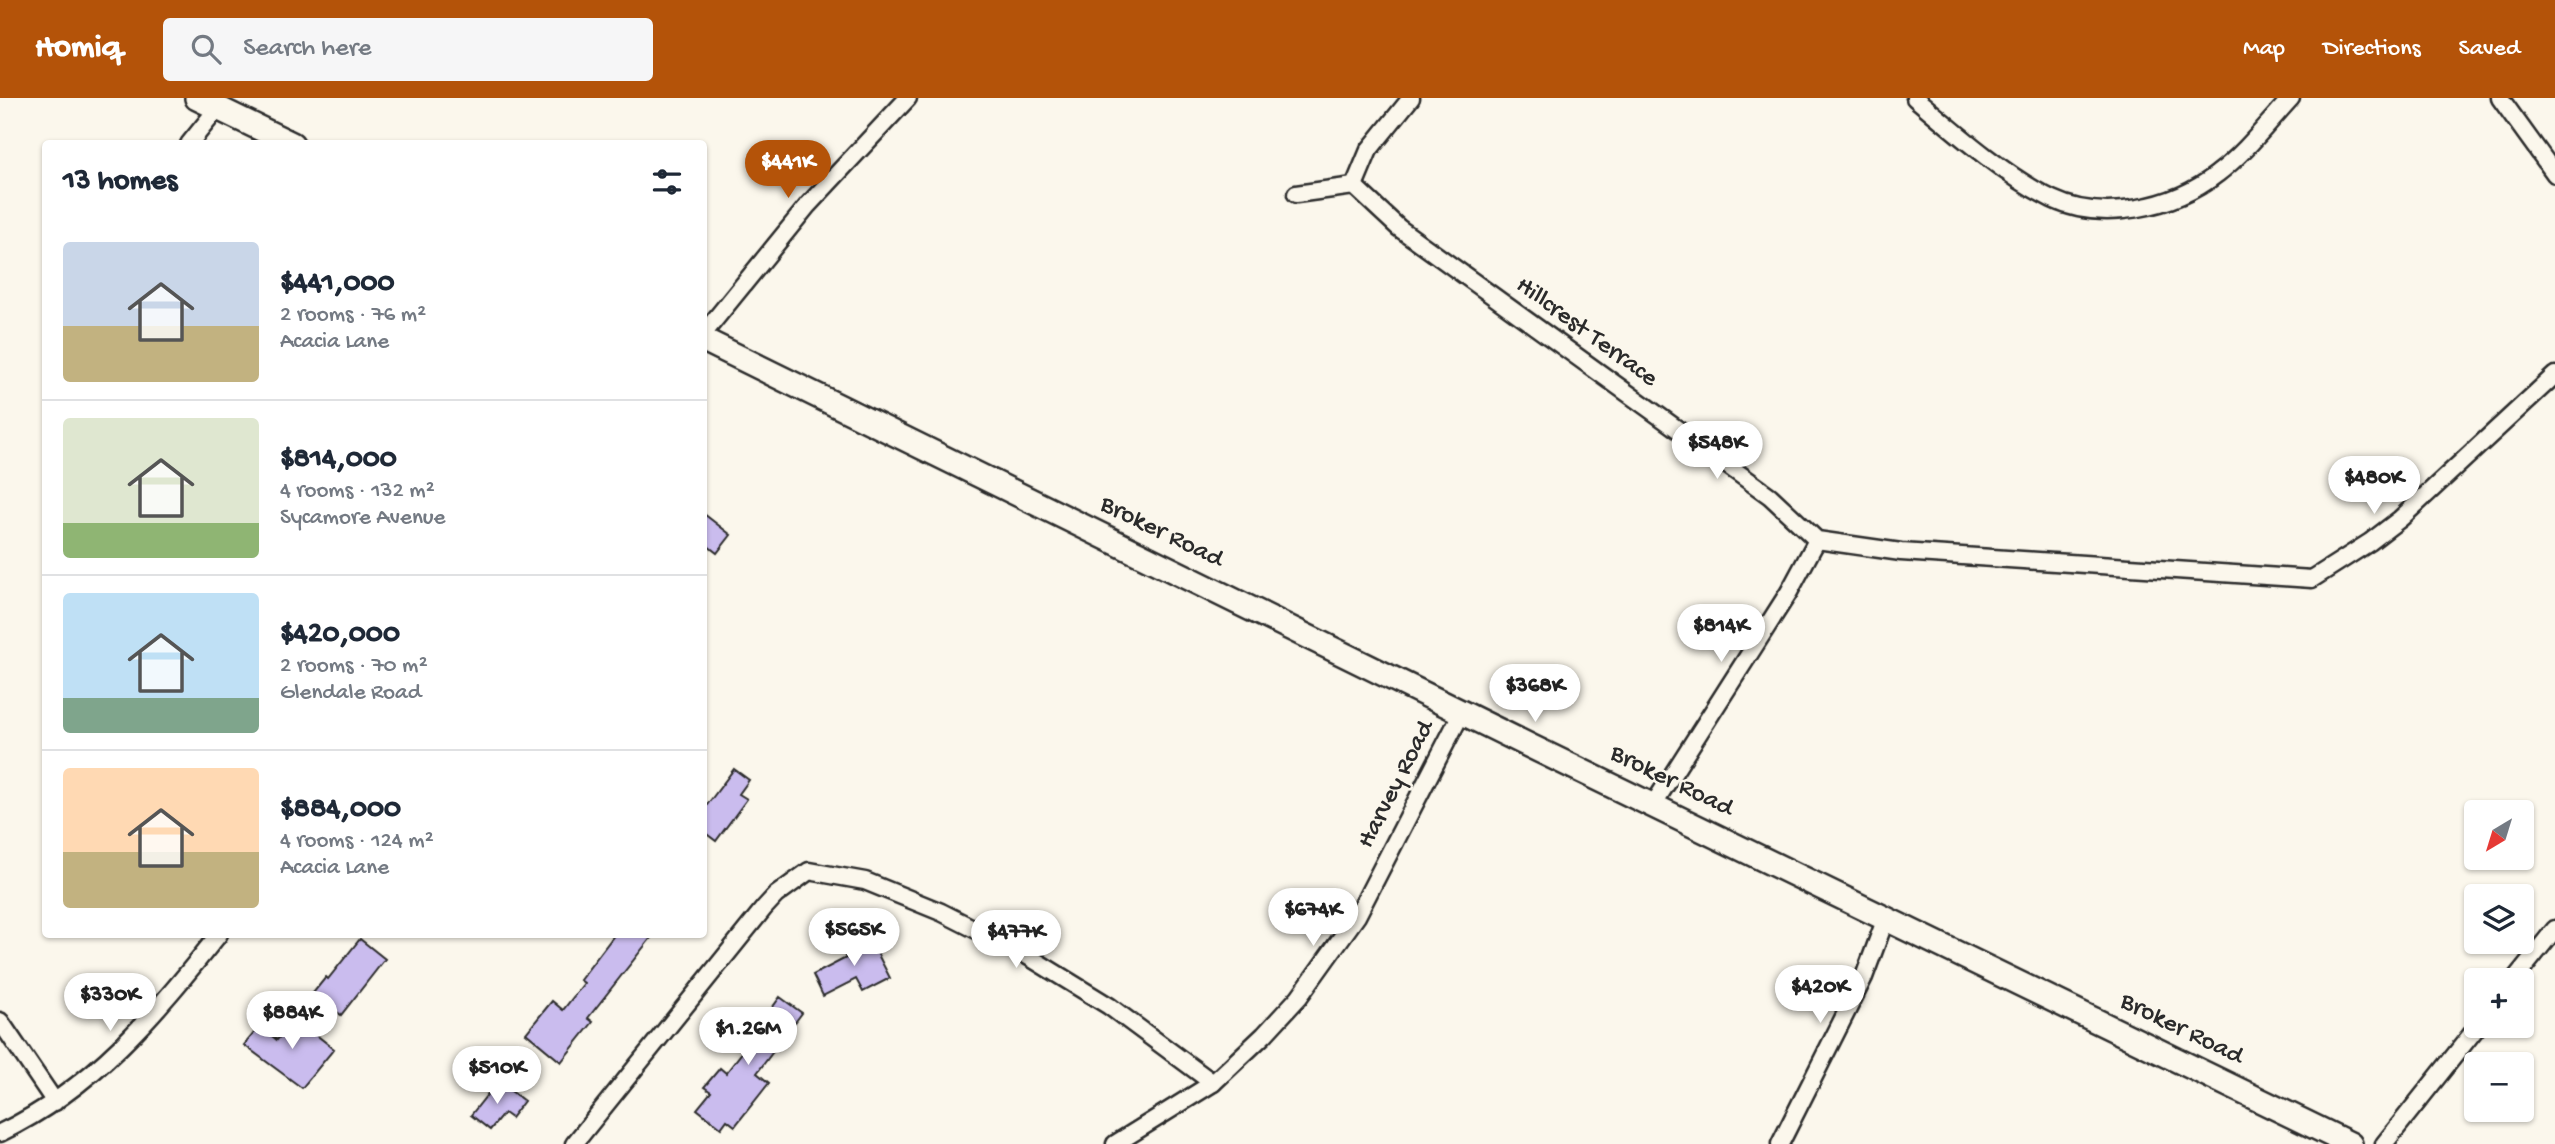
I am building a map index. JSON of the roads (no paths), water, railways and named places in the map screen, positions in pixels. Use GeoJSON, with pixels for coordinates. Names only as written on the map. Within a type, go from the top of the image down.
{"type":"FeatureCollection","features":[{"type":"Feature","properties":{"kind":"street"},"geometry":{"type":"LineString","coordinates":[[197,98],[284,140]]}},
{"type":"Feature","properties":{"kind":"street"},"geometry":{"type":"LineString","coordinates":[[707,329],[808,205],[908,98]]}},
{"type":"Feature","properties":{"kind":"street"},"geometry":{"type":"LineString","coordinates":[[1296,194],[1354,186],[1368,150],[1411,98]]}},
{"type":"Feature","properties":{"kind":"street"},"geometry":{"type":"LineString","coordinates":[[1915,98],[1978,149],[2052,199],[2078,208],[2096,210],[2147,208],[2189,192],[2216,176],[2232,162],[2291,98]]}},
{"type":"Feature","properties":{"kind":"street"},"geometry":{"type":"LineString","coordinates":[[2500,98],[2555,174]]}},
{"type":"Feature","properties":{"kind":"street"},"geometry":{"type":"LineString","coordinates":[[193,140],[218,108]]}},
{"type":"Feature","properties":{"kind":"street","name":"Hillcrest Terrace"},"geometry":{"type":"LineString","coordinates":[[1354,186],[1399,228],[1770,496],[1817,540]]}},
{"type":"Feature","properties":{"kind":"street","name":"Broker Road"},"geometry":{"type":"LineString","coordinates":[[707,341],[2350,1144]]}},
{"type":"Feature","properties":{"kind":"street"},"geometry":{"type":"LineString","coordinates":[[1653,805],[1789,592],[1817,540],[1901,552],[2312,579],[2370,542],[2400,519],[2555,375]]}},
{"type":"Feature","properties":{"kind":"street","name":"Harvey Road"},"geometry":{"type":"LineString","coordinates":[[1115,1144],[1213,1083],[1264,1035],[1299,997],[1357,916],[1462,712]]}},
{"type":"Feature","properties":{"kind":"street"},"geometry":{"type":"LineString","coordinates":[[574,1144],[764,908],[776,895],[809,871],[865,881],[941,912],[1026,955],[1109,1006],[1213,1083]]}},
{"type":"Feature","properties":{"kind":"street"},"geometry":{"type":"LineString","coordinates":[[1780,1144],[1864,977],[1886,918]]}},
{"type":"Feature","properties":{"kind":"street"},"geometry":{"type":"LineString","coordinates":[[2524,968],[2555,929]]}},
{"type":"Feature","properties":{"kind":"street"},"geometry":{"type":"LineString","coordinates":[[0,1133],[55,1102],[117,1053],[159,1010],[216,938]]}},
{"type":"Feature","properties":{"kind":"street"},"geometry":{"type":"LineString","coordinates":[[0,1021],[55,1102]]}},
{"type":"Feature","properties":{"kind":"street"},"geometry":{"type":"LineString","coordinates":[[2384,1144],[2468,1038]]}}]}
